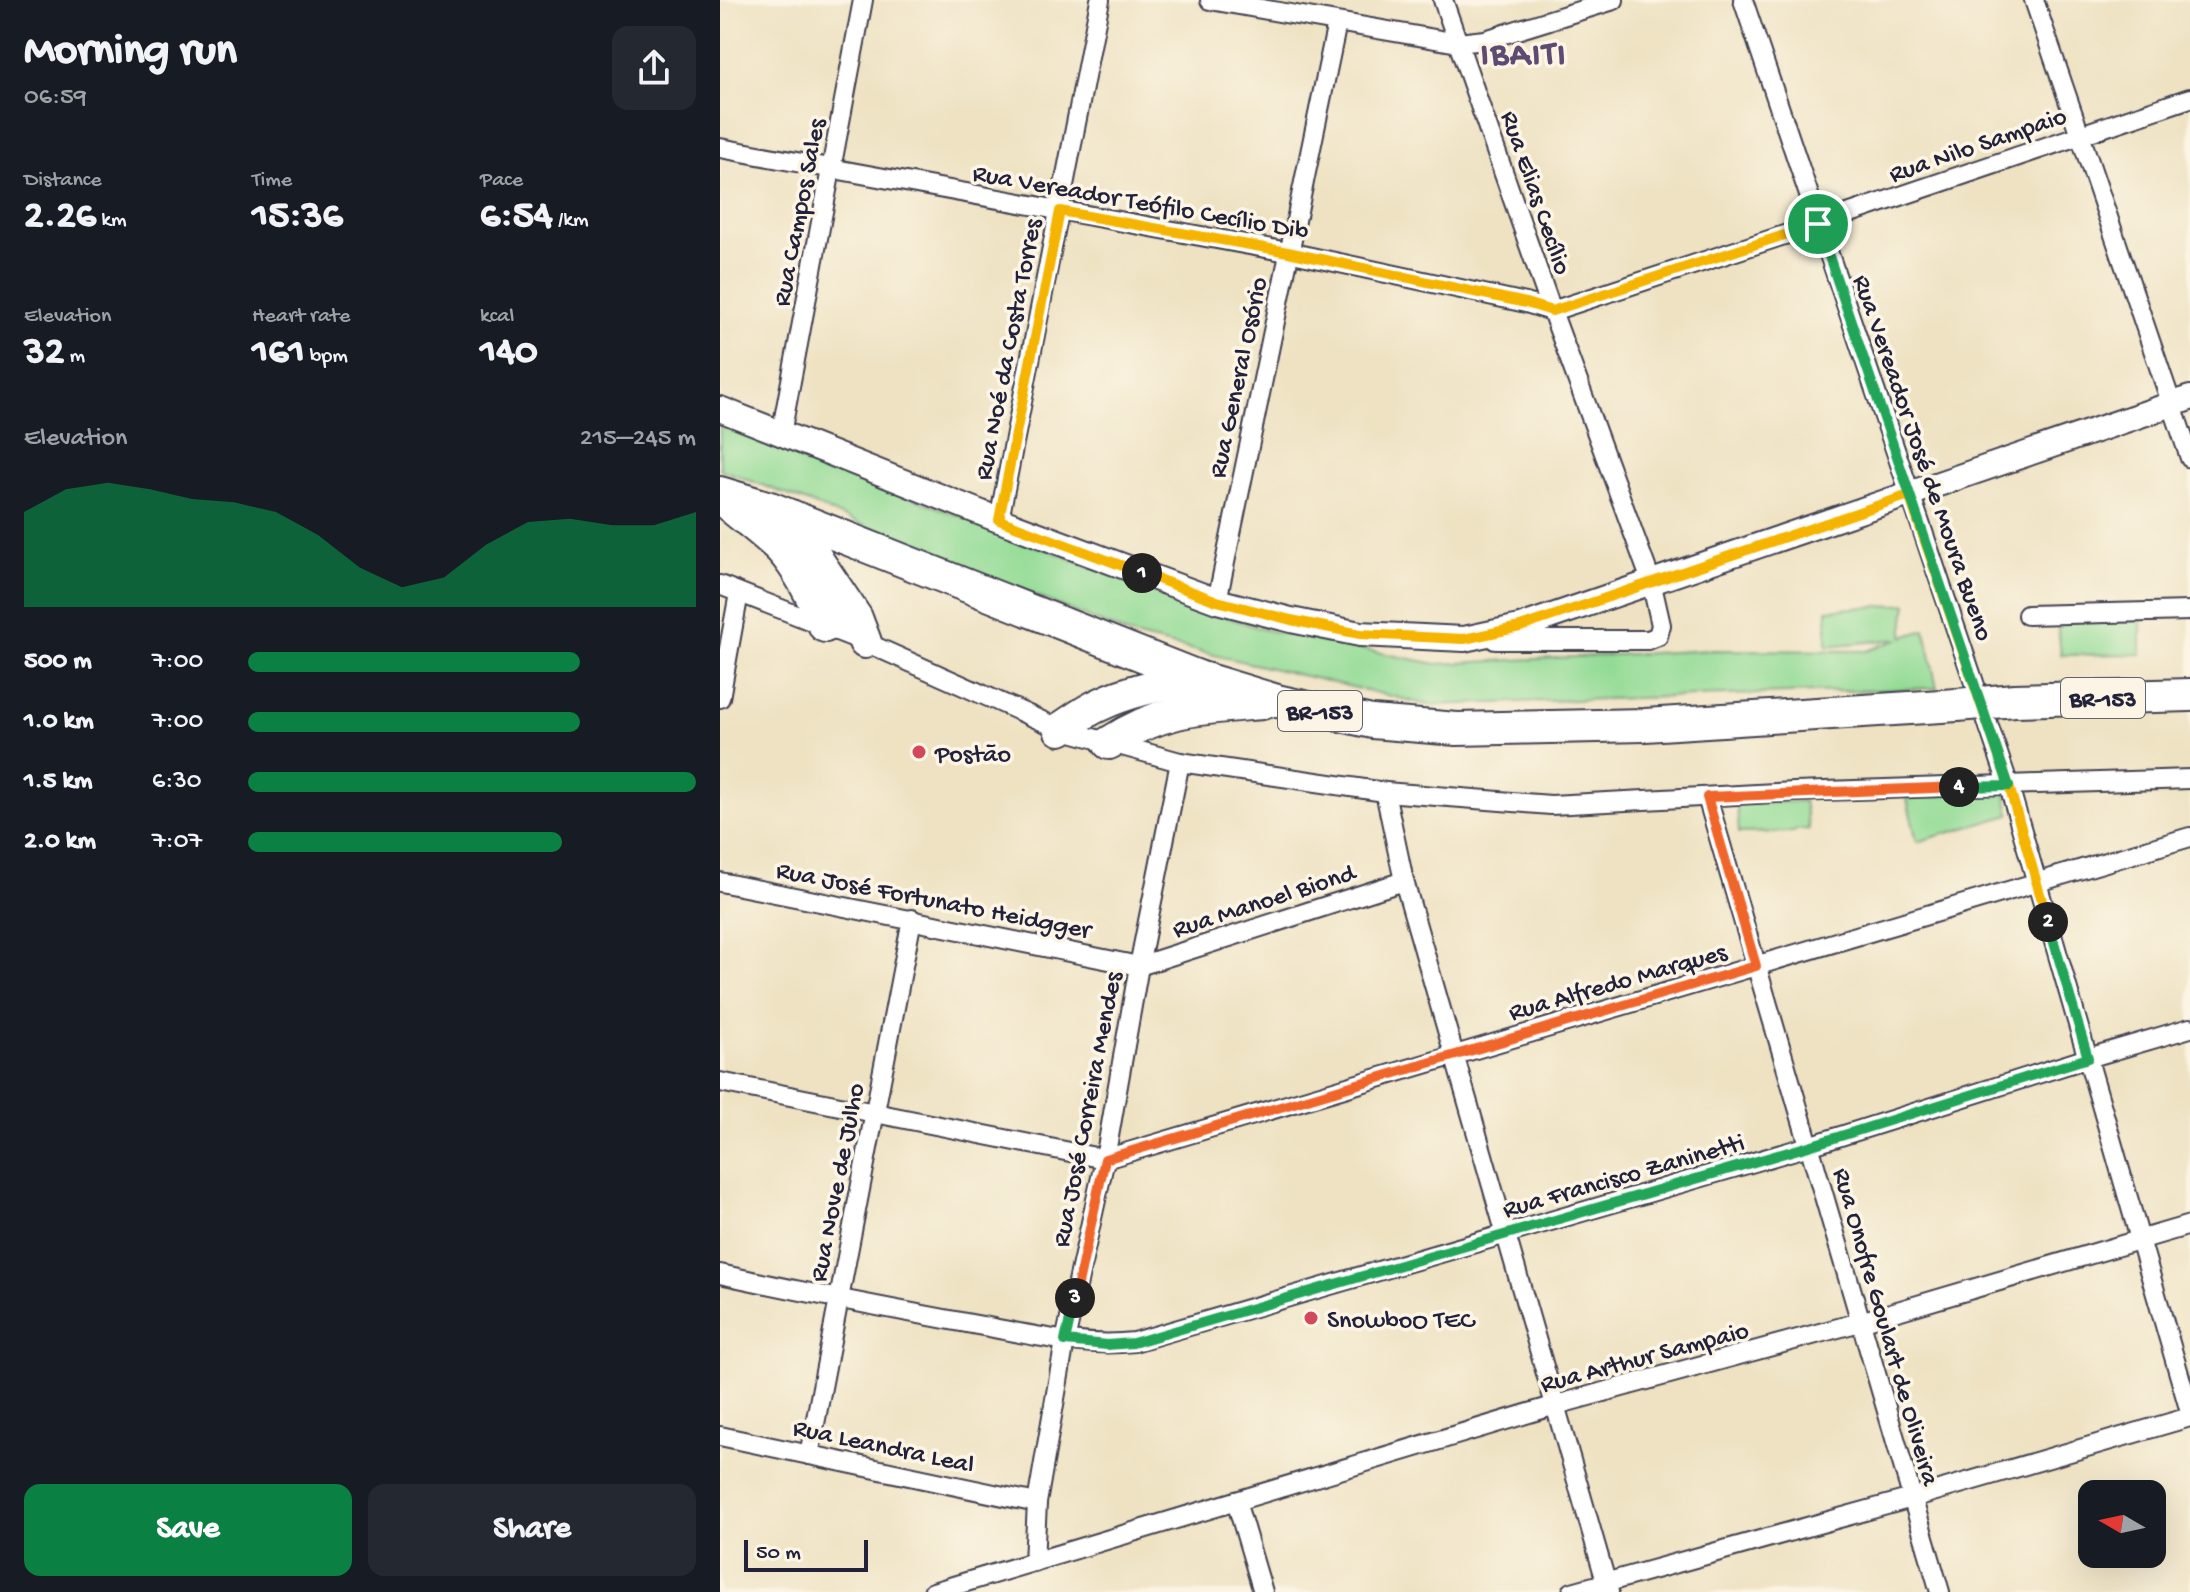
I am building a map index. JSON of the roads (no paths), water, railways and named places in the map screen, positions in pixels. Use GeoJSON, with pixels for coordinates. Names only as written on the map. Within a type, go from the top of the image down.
{"type":"FeatureCollection","features":[{"type":"Feature","properties":{"kind":"highway","name":"BR-153"},"geometry":{"type":"LineString","coordinates":[[720,495],[793,517],[1198,677],[1277,701],[1372,722],[1457,729],[1645,725],[2015,700],[2190,695]]}},
{"type":"Feature","properties":{"kind":"highway"},"geometry":{"type":"LineString","coordinates":[[720,495],[792,562],[825,626]]}},
{"type":"Feature","properties":{"kind":"highway"},"geometry":{"type":"LineString","coordinates":[[793,517],[856,618],[865,642]]}},
{"type":"Feature","properties":{"kind":"highway"},"geometry":{"type":"LineString","coordinates":[[1060,729],[1095,706],[1121,696],[1198,677]]}},
{"type":"Feature","properties":{"kind":"highway"},"geometry":{"type":"LineString","coordinates":[[1109,743],[1129,729],[1174,712],[1277,701]]}},
{"type":"Feature","properties":{"kind":"street","name":"Rua Campos Sales"},"geometry":{"type":"LineString","coordinates":[[781,434],[863,0]]}},
{"type":"Feature","properties":{"kind":"street","name":"Rua Noé da Costa Torres"},"geometry":{"type":"LineString","coordinates":[[999,520],[1100,0]]}},
{"type":"Feature","properties":{"kind":"street"},"geometry":{"type":"LineString","coordinates":[[1210,0],[1458,43],[1498,37],[1614,0]]}},
{"type":"Feature","properties":{"kind":"street","name":"Rua Elias Cecílio"},"geometry":{"type":"LineString","coordinates":[[1443,0],[1651,581],[1661,625],[1658,636],[1648,640],[1464,639]]}},
{"type":"Feature","properties":{"kind":"street","name":"Rua Vereador José de Moura Bueno"},"geometry":{"type":"LineString","coordinates":[[1743,0],[1909,495],[1969,704],[2009,786],[2190,1414]]}},
{"type":"Feature","properties":{"kind":"street"},"geometry":{"type":"LineString","coordinates":[[2034,0],[2080,135],[2180,402],[2190,458]]}},
{"type":"Feature","properties":{"kind":"street","name":"Rua General Osório"},"geometry":{"type":"LineString","coordinates":[[1217,601],[1337,23]]}},
{"type":"Feature","properties":{"kind":"street","name":"Rua Nilo Sampaio"},"geometry":{"type":"LineString","coordinates":[[1552,311],[2190,98]]}},
{"type":"Feature","properties":{"kind":"street","name":"Rua Vereador Teófilo Cecílio Dib"},"geometry":{"type":"LineString","coordinates":[[720,148],[1288,252],[1552,311]]}},
{"type":"Feature","properties":{"kind":"street"},"geometry":{"type":"LineString","coordinates":[[720,409],[999,520],[1217,601],[1360,634],[1464,639],[1520,627],[2180,402]]}},
{"type":"Feature","properties":{"kind":"street"},"geometry":{"type":"LineString","coordinates":[[720,585],[865,642],[1060,729],[1180,762],[1385,792],[1551,805],[2190,779]]}},
{"type":"Feature","properties":{"kind":"street"},"geometry":{"type":"LineString","coordinates":[[720,698],[739,593]]}},
{"type":"Feature","properties":{"kind":"street"},"geometry":{"type":"LineString","coordinates":[[2027,615],[2190,611]]}},
{"type":"Feature","properties":{"kind":"street","name":"Rua José Correira Mendes"},"geometry":{"type":"LineString","coordinates":[[1034,1562],[1037,1503],[1065,1341],[1105,1159],[1139,966],[1180,762]]}},
{"type":"Feature","properties":{"kind":"street"},"geometry":{"type":"LineString","coordinates":[[1385,792],[1404,881],[1608,1587]]}},
{"type":"Feature","properties":{"kind":"street","name":"Rua Onofre Goulart de Oliveira"},"geometry":{"type":"LineString","coordinates":[[1707,797],[1940,1592]]}},
{"type":"Feature","properties":{"kind":"street","name":"Rua Alfredo Marques"},"geometry":{"type":"LineString","coordinates":[[1105,1159],[2190,837]]}},
{"type":"Feature","properties":{"kind":"street","name":"Rua Manoel Biond"},"geometry":{"type":"LineString","coordinates":[[1139,966],[1404,881]]}},
{"type":"Feature","properties":{"kind":"street","name":"Rua José Fortunato Heidgger"},"geometry":{"type":"LineString","coordinates":[[720,882],[1139,966]]}},
{"type":"Feature","properties":{"kind":"street","name":"Rua Nove de Julho"},"geometry":{"type":"LineString","coordinates":[[809,1455],[912,919]]}},
{"type":"Feature","properties":{"kind":"street","name":"Rua Francisco Zaninetti"},"geometry":{"type":"LineString","coordinates":[[720,1274],[838,1300],[1065,1341],[1107,1345],[1133,1343],[1809,1146],[2190,1028]]}},
{"type":"Feature","properties":{"kind":"street"},"geometry":{"type":"LineString","coordinates":[[720,1082],[1105,1159]]}},
{"type":"Feature","properties":{"kind":"street","name":"Rua Arthur Sampaio"},"geometry":{"type":"LineString","coordinates":[[933,1592],[1556,1405],[1860,1322],[2190,1225]]}},
{"type":"Feature","properties":{"kind":"street"},"geometry":{"type":"LineString","coordinates":[[1572,1592],[1608,1587],[2190,1414]]}},
{"type":"Feature","properties":{"kind":"street","name":"Rua Leandra Leal"},"geometry":{"type":"LineString","coordinates":[[720,1436],[1037,1503]]}},
{"type":"Feature","properties":{"kind":"street"},"geometry":{"type":"LineString","coordinates":[[1236,1501],[1263,1592]]}},
{"type":"Feature","properties":{"kind":"place","name":"Postão"},"geometry":{"type":"Point","coordinates":[919,752]}},
{"type":"Feature","properties":{"kind":"place","name":"SnowboO TEC"},"geometry":{"type":"Point","coordinates":[1311,1318]}},
{"type":"Feature","properties":{"kind":"district","name":"IBAITI"},"geometry":{"type":"Point","coordinates":[1524,51]}}]}
